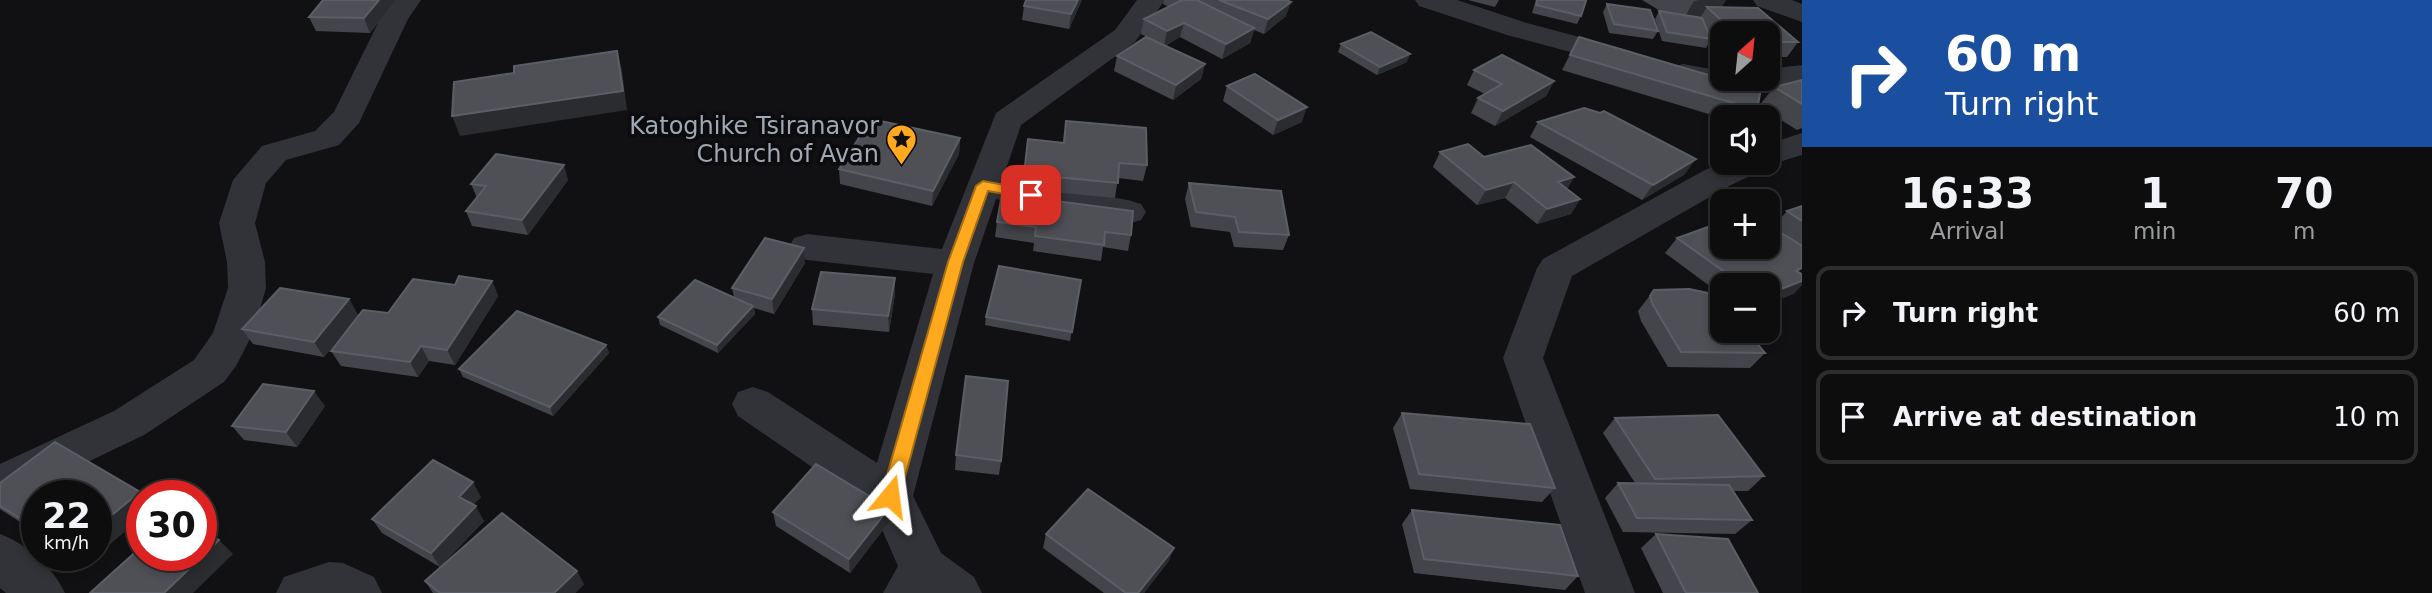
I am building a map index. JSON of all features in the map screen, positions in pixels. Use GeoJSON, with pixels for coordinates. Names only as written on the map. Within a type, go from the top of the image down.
{"type":"FeatureCollection","features":[{"type":"Feature","properties":{"kind":"street"},"geometry":{"type":"LineString","coordinates":[[0,485],[129,423],[209,371],[222,355],[233,333],[247,288],[246,262],[237,223],[250,180],[274,153],[327,138],[339,128],[348,116],[394,19],[407,0]]}},
{"type":"Feature","properties":{"kind":"street"},"geometry":{"type":"LineString","coordinates":[[890,496],[955,262],[1007,120],[1125,36],[1151,0]]}},
{"type":"Feature","properties":{"kind":"street"},"geometry":{"type":"LineString","coordinates":[[1429,0],[1517,29],[1710,78]]}},
{"type":"Feature","properties":{"kind":"street"},"geometry":{"type":"LineString","coordinates":[[1767,0],[1802,14]]}},
{"type":"Feature","properties":{"kind":"street"},"geometry":{"type":"LineString","coordinates":[[1780,77],[1802,74]]}},
{"type":"Feature","properties":{"kind":"street"},"geometry":{"type":"LineString","coordinates":[[1780,151],[1802,143]]}},
{"type":"Feature","properties":{"kind":"street"},"geometry":{"type":"LineString","coordinates":[[1610,593],[1523,358],[1556,268],[1724,175]]}},
{"type":"Feature","properties":{"kind":"street"},"geometry":{"type":"LineString","coordinates":[[983,186],[1128,212]]}},
{"type":"Feature","properties":{"kind":"street"},"geometry":{"type":"LineString","coordinates":[[807,247],[955,262]]}},
{"type":"Feature","properties":{"kind":"street"},"geometry":{"type":"LineString","coordinates":[[753,404],[890,496],[930,585]]}},
{"type":"Feature","properties":{"kind":"street"},"geometry":{"type":"LineString","coordinates":[[0,556],[40,593]]}},
{"type":"Feature","properties":{"kind":"street"},"geometry":{"type":"LineString","coordinates":[[300,593],[323,584],[339,584],[358,593]]}},
{"type":"Feature","properties":{"kind":"building"},"geometry":{"type":"Polygon","coordinates":[[[323,0],[379,0],[364,18],[309,17],[323,0]]]}},
{"type":"Feature","properties":{"kind":"building"},"geometry":{"type":"Polygon","coordinates":[[[1026,0],[1078,0],[1071,14],[1024,6],[1026,0]]]}},
{"type":"Feature","properties":{"kind":"building"},"geometry":{"type":"Polygon","coordinates":[[[1182,0],[1197,0],[1254,28],[1226,44],[1184,23],[1167,31],[1144,19],[1182,0]]]}},
{"type":"Feature","properties":{"kind":"building"},"geometry":{"type":"Polygon","coordinates":[[[1219,0],[1286,0],[1291,2],[1268,19],[1219,0]]]}},
{"type":"Feature","properties":{"kind":"building"},"geometry":{"type":"Polygon","coordinates":[[[1537,0],[1586,1],[1581,16],[1536,5],[1537,0]]]}},
{"type":"Feature","properties":{"kind":"building"},"geometry":{"type":"Polygon","coordinates":[[[1607,4],[1650,10],[1658,31],[1614,24],[1607,4]]]}},
{"type":"Feature","properties":{"kind":"building"},"geometry":{"type":"Polygon","coordinates":[[[1707,7],[1758,8],[1773,21],[1722,21],[1707,7]]]}},
{"type":"Feature","properties":{"kind":"building"},"geometry":{"type":"Polygon","coordinates":[[[1659,11],[1702,18],[1710,39],[1667,32],[1659,11]]]}},
{"type":"Feature","properties":{"kind":"building"},"geometry":{"type":"Polygon","coordinates":[[[1780,27],[1798,42],[1780,42],[1780,27]]]}},
{"type":"Feature","properties":{"kind":"building"},"geometry":{"type":"Polygon","coordinates":[[[1371,32],[1410,54],[1380,67],[1341,44],[1371,32]]]}},
{"type":"Feature","properties":{"kind":"building"},"geometry":{"type":"Polygon","coordinates":[[[1146,37],[1205,64],[1176,85],[1117,56],[1146,37]]]}},
{"type":"Feature","properties":{"kind":"building"},"geometry":{"type":"Polygon","coordinates":[[[1579,37],[1710,75],[1710,91],[1761,91],[1758,105],[1740,105],[1570,55],[1579,37]]]}},
{"type":"Feature","properties":{"kind":"building"},"geometry":{"type":"Polygon","coordinates":[[[617,51],[623,91],[452,116],[454,82],[514,73],[514,66],[617,51]]]}},
{"type":"Feature","properties":{"kind":"building"},"geometry":{"type":"Polygon","coordinates":[[[1502,55],[1554,81],[1503,111],[1478,98],[1502,84],[1474,70],[1502,55]]]}},
{"type":"Feature","properties":{"kind":"building"},"geometry":{"type":"Polygon","coordinates":[[[1255,74],[1307,107],[1278,120],[1227,86],[1255,74]]]}},
{"type":"Feature","properties":{"kind":"building"},"geometry":{"type":"Polygon","coordinates":[[[1802,80],[1802,104],[1780,91],[1780,86],[1802,80]]]}},
{"type":"Feature","properties":{"kind":"building"},"geometry":{"type":"Polygon","coordinates":[[[1584,108],[1600,113],[1604,111],[1696,159],[1653,185],[1538,122],[1584,108]]]}},
{"type":"Feature","properties":{"kind":"building"},"geometry":{"type":"Polygon","coordinates":[[[871,119],[960,138],[933,191],[839,169],[871,119]]]}},
{"type":"Feature","properties":{"kind":"building"},"geometry":{"type":"Polygon","coordinates":[[[1066,121],[1146,128],[1147,165],[1119,163],[1118,183],[1024,174],[1028,139],[1064,143],[1066,121]]]}},
{"type":"Feature","properties":{"kind":"building"},"geometry":{"type":"Polygon","coordinates":[[[1468,144],[1484,157],[1531,145],[1574,177],[1558,182],[1580,199],[1547,209],[1514,182],[1486,190],[1440,152],[1468,144]]]}},
{"type":"Feature","properties":{"kind":"building"},"geometry":{"type":"Polygon","coordinates":[[[496,154],[564,165],[522,220],[466,211],[486,186],[471,184],[496,154]]]}},
{"type":"Feature","properties":{"kind":"building"},"geometry":{"type":"Polygon","coordinates":[[[1189,183],[1281,191],[1289,235],[1239,232],[1235,217],[1196,212],[1189,183]]]}},
{"type":"Feature","properties":{"kind":"building"},"geometry":{"type":"Polygon","coordinates":[[[1002,194],[1133,211],[1131,235],[1105,232],[1104,245],[1035,236],[1036,227],[997,222],[1002,194]]]}},
{"type":"Feature","properties":{"kind":"building"},"geometry":{"type":"Polygon","coordinates":[[[1802,206],[1802,221],[1787,211],[1802,206]]]}},
{"type":"Feature","properties":{"kind":"building"},"geometry":{"type":"Polygon","coordinates":[[[1710,226],[1710,259],[1780,259],[1780,232],[1802,246],[1802,268],[1796,271],[1802,274],[1802,281],[1780,289],[1780,273],[1726,273],[1677,238],[1710,226]]]}},
{"type":"Feature","properties":{"kind":"building"},"geometry":{"type":"Polygon","coordinates":[[[765,238],[804,248],[772,299],[732,288],[765,238]]]}},
{"type":"Feature","properties":{"kind":"building"},"geometry":{"type":"Polygon","coordinates":[[[999,266],[1081,280],[1072,332],[986,317],[999,266]]]}},
{"type":"Feature","properties":{"kind":"building"},"geometry":{"type":"Polygon","coordinates":[[[821,272],[895,278],[888,316],[812,309],[821,272]]]}},
{"type":"Feature","properties":{"kind":"building"},"geometry":{"type":"Polygon","coordinates":[[[459,276],[492,281],[447,350],[421,346],[410,362],[331,351],[363,310],[388,313],[413,279],[455,285],[459,276]]]}},
{"type":"Feature","properties":{"kind":"building"},"geometry":{"type":"Polygon","coordinates":[[[695,280],[753,306],[717,345],[658,317],[695,280]]]}},
{"type":"Feature","properties":{"kind":"building"},"geometry":{"type":"Polygon","coordinates":[[[280,288],[349,299],[314,342],[242,329],[280,288]]]}},
{"type":"Feature","properties":{"kind":"building"},"geometry":{"type":"Polygon","coordinates":[[[1689,289],[1708,293],[1710,343],[1757,343],[1765,353],[1681,352],[1653,305],[1650,296],[1654,290],[1689,289]]]}},
{"type":"Feature","properties":{"kind":"building"},"geometry":{"type":"Polygon","coordinates":[[[517,311],[606,345],[550,407],[459,369],[517,311]]]}},
{"type":"Feature","properties":{"kind":"building"},"geometry":{"type":"Polygon","coordinates":[[[966,376],[1008,381],[1001,461],[956,455],[966,376]]]}},
{"type":"Feature","properties":{"kind":"building"},"geometry":{"type":"Polygon","coordinates":[[[263,384],[314,391],[286,432],[232,426],[263,384]]]}},
{"type":"Feature","properties":{"kind":"building"},"geometry":{"type":"Polygon","coordinates":[[[1402,413],[1530,424],[1555,488],[1419,474],[1402,413]]]}},
{"type":"Feature","properties":{"kind":"building"},"geometry":{"type":"Polygon","coordinates":[[[1718,415],[1764,476],[1655,479],[1615,418],[1718,415]]]}},
{"type":"Feature","properties":{"kind":"building"},"geometry":{"type":"Polygon","coordinates":[[[55,442],[126,484],[126,503],[112,515],[112,480],[21,480],[21,519],[0,506],[0,483],[55,442]]]}},
{"type":"Feature","properties":{"kind":"building"},"geometry":{"type":"Polygon","coordinates":[[[433,460],[473,482],[459,497],[476,506],[431,553],[372,519],[433,460]]]}},
{"type":"Feature","properties":{"kind":"building"},"geometry":{"type":"Polygon","coordinates":[[[816,464],[889,508],[849,559],[773,512],[816,464]]]}},
{"type":"Feature","properties":{"kind":"building"},"geometry":{"type":"Polygon","coordinates":[[[1618,483],[1729,485],[1752,520],[1637,518],[1618,483]]]}},
{"type":"Feature","properties":{"kind":"building"},"geometry":{"type":"Polygon","coordinates":[[[1088,489],[1174,548],[1138,593],[1126,593],[1046,534],[1088,489]]]}},
{"type":"Feature","properties":{"kind":"building"},"geometry":{"type":"Polygon","coordinates":[[[1412,510],[1560,525],[1578,576],[1424,559],[1412,510]]]}},
{"type":"Feature","properties":{"kind":"building"},"geometry":{"type":"Polygon","coordinates":[[[502,513],[577,571],[554,593],[440,593],[425,581],[502,513]]]}},
{"type":"Feature","properties":{"kind":"building"},"geometry":{"type":"Polygon","coordinates":[[[1656,534],[1728,539],[1758,593],[1686,593],[1656,534]]]}},
{"type":"Feature","properties":{"kind":"building"},"geometry":{"type":"Polygon","coordinates":[[[126,560],[126,571],[187,571],[164,593],[90,593],[126,560]]]}},
{"type":"Feature","properties":{"kind":"place","name":"Katoghike Tsiranavor Church of Avan"},"geometry":{"type":"Point","coordinates":[902,167]}},
{"type":"Feature","properties":{"kind":"route"},"geometry":{"type":"LineString","coordinates":[[890,496],[955,262],[983,186],[1031,195]]}}]}
